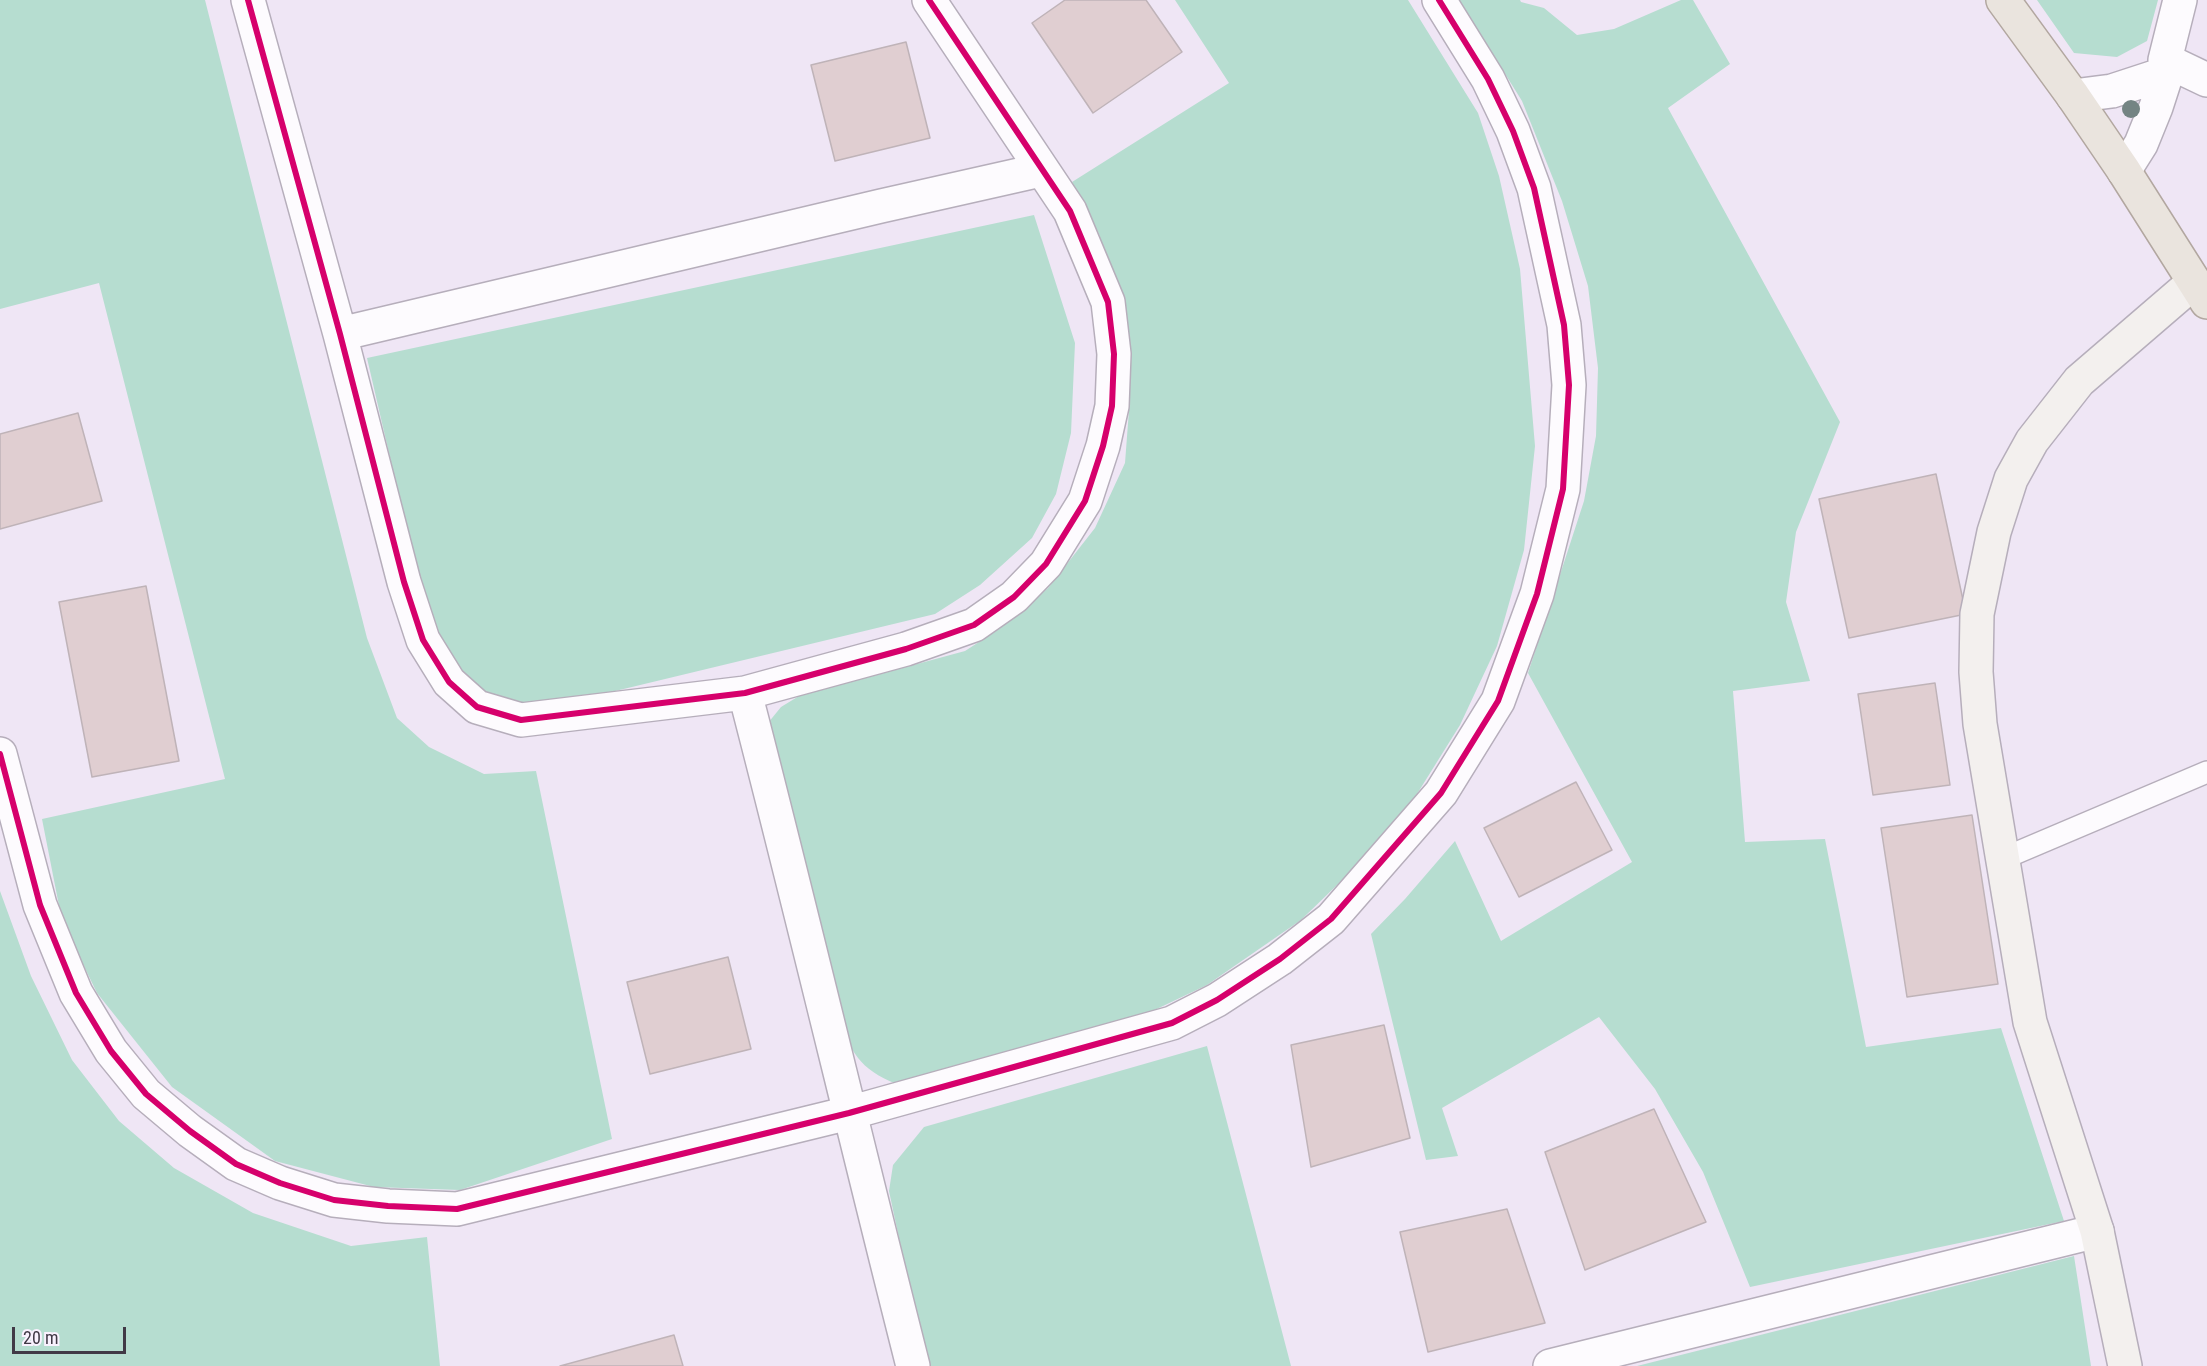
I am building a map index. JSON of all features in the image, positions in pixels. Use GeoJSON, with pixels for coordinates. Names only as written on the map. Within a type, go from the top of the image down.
{"type":"FeatureCollection","features":[{"type":"Feature","properties":{"kind":"main road"},"geometry":{"type":"LineString","coordinates":[[2003,0],[2124,171],[2200,292]]}},
{"type":"Feature","properties":{"kind":"street"},"geometry":{"type":"LineString","coordinates":[[248,0],[340,334],[404,582],[423,640],[448,682],[477,707],[521,720],[745,693],[906,649],[974,625],[1014,597],[1046,564],[1085,501],[1103,446],[1112,406],[1114,354],[1108,302],[1071,211],[1041,170],[929,0]]}},
{"type":"Feature","properties":{"kind":"street"},"geometry":{"type":"LineString","coordinates":[[0,754],[40,905],[76,993],[111,1051],[146,1094],[190,1131],[236,1164],[280,1183],[334,1200],[388,1206],[456,1209],[849,1113],[1172,1023],[1217,1000],[1280,959],[1331,919],[1442,793],[1498,701],[1537,594],[1563,489],[1569,385],[1564,325],[1534,188],[1513,131],[1488,80],[1439,0]]}},
{"type":"Feature","properties":{"kind":"street"},"geometry":{"type":"LineString","coordinates":[[2124,171],[2141,144],[2166,67],[2180,0]]}},
{"type":"Feature","properties":{"kind":"street"},"geometry":{"type":"LineString","coordinates":[[2073,96],[2112,91],[2166,67],[2207,80]]}},
{"type":"Feature","properties":{"kind":"street"},"geometry":{"type":"LineString","coordinates":[[340,334],[1041,170]]}},
{"type":"Feature","properties":{"kind":"street"},"geometry":{"type":"LineString","coordinates":[[2125,1366],[2097,1231],[2030,1022],[1980,724],[1976,672],[1977,614],[1994,532],[2011,479],[2032,441],[2079,381],[2200,292]]}},
{"type":"Feature","properties":{"kind":"street"},"geometry":{"type":"LineString","coordinates":[[745,693],[796,889],[849,1113],[913,1366]]}},
{"type":"Feature","properties":{"kind":"street"},"geometry":{"type":"LineString","coordinates":[[1550,1366],[2097,1231]]}},
{"type":"Feature","properties":{"kind":"lane"},"geometry":{"type":"LineString","coordinates":[[2002,859],[2207,772]]}},
{"type":"Feature","properties":{"kind":"green space"},"geometry":{"type":"Polygon","coordinates":[[[0,0],[205,0],[367,638],[397,718],[429,747],[484,774],[536,771],[612,1139],[460,1190],[374,1187],[275,1161],[172,1087],[97,993],[62,921],[42,819],[225,779],[99,283],[0,309],[0,0]]]}},
{"type":"Feature","properties":{"kind":"green space"},"geometry":{"type":"Polygon","coordinates":[[[1175,0],[1408,0],[1478,113],[1499,176],[1520,269],[1535,446],[1524,550],[1497,646],[1460,725],[1412,802],[1368,855],[1301,920],[1207,985],[1119,1027],[897,1084],[873,1072],[858,1058],[835,1016],[768,723],[781,707],[799,696],[965,651],[999,629],[1048,588],[1095,528],[1125,463],[1130,397],[1124,327],[1099,234],[1072,182],[1229,83],[1175,0]]]}},
{"type":"Feature","properties":{"kind":"green space"},"geometry":{"type":"Polygon","coordinates":[[[1459,0],[1520,0],[1544,8],[1577,35],[1614,29],[1681,0],[1693,0],[1730,64],[1668,108],[1840,422],[1796,532],[1786,602],[1810,681],[1733,691],[1745,842],[1825,839],[1866,1047],[2001,1028],[2064,1221],[1750,1287],[1703,1172],[1655,1089],[1599,1017],[1442,1108],[1458,1156],[1426,1160],[1371,934],[1455,841],[1501,941],[1632,862],[1528,673],[1584,501],[1596,436],[1598,368],[1588,286],[1562,201],[1522,101],[1459,0]]]}},
{"type":"Feature","properties":{"kind":"green space"},"geometry":{"type":"Polygon","coordinates":[[[2037,0],[2158,0],[2147,41],[2117,57],[2074,53],[2037,0]]]}},
{"type":"Feature","properties":{"kind":"green space"},"geometry":{"type":"Polygon","coordinates":[[[1034,215],[1075,343],[1071,433],[1056,494],[1032,538],[980,585],[935,614],[553,706],[516,705],[487,697],[438,649],[416,570],[367,358],[1034,215]]]}},
{"type":"Feature","properties":{"kind":"green space"},"geometry":{"type":"Polygon","coordinates":[[[0,891],[31,976],[72,1060],[119,1121],[174,1168],[253,1213],[351,1246],[427,1237],[440,1366],[0,1366],[0,891]]]}},
{"type":"Feature","properties":{"kind":"green space"},"geometry":{"type":"Polygon","coordinates":[[[1207,1046],[1291,1366],[926,1366],[889,1191],[893,1165],[924,1127],[1207,1046]]]}},
{"type":"Feature","properties":{"kind":"green space"},"geometry":{"type":"Polygon","coordinates":[[[2074,1256],[2091,1366],[1637,1366],[2074,1256]]]}},
{"type":"Feature","properties":{"kind":"building"},"geometry":{"type":"Polygon","coordinates":[[[1065,0],[1146,0],[1182,52],[1093,113],[1032,23],[1065,0]]]}},
{"type":"Feature","properties":{"kind":"building"},"geometry":{"type":"Polygon","coordinates":[[[906,42],[930,138],[835,161],[811,65],[906,42]]]}},
{"type":"Feature","properties":{"kind":"building"},"geometry":{"type":"Polygon","coordinates":[[[78,413],[102,501],[0,529],[0,434],[78,413]]]}},
{"type":"Feature","properties":{"kind":"building"},"geometry":{"type":"Polygon","coordinates":[[[1936,474],[1966,614],[1849,638],[1819,499],[1936,474]]]}},
{"type":"Feature","properties":{"kind":"building"},"geometry":{"type":"Polygon","coordinates":[[[146,586],[179,761],[92,777],[59,602],[146,586]]]}},
{"type":"Feature","properties":{"kind":"building"},"geometry":{"type":"Polygon","coordinates":[[[1935,683],[1950,785],[1873,795],[1858,694],[1935,683]]]}},
{"type":"Feature","properties":{"kind":"building"},"geometry":{"type":"Polygon","coordinates":[[[1576,782],[1612,850],[1519,897],[1484,828],[1576,782]]]}},
{"type":"Feature","properties":{"kind":"building"},"geometry":{"type":"Polygon","coordinates":[[[1972,815],[1998,984],[1907,997],[1881,828],[1972,815]]]}},
{"type":"Feature","properties":{"kind":"building"},"geometry":{"type":"Polygon","coordinates":[[[728,957],[751,1049],[650,1074],[627,982],[728,957]]]}},
{"type":"Feature","properties":{"kind":"building"},"geometry":{"type":"Polygon","coordinates":[[[1384,1025],[1410,1138],[1311,1167],[1291,1045],[1384,1025]]]}},
{"type":"Feature","properties":{"kind":"building"},"geometry":{"type":"Polygon","coordinates":[[[1654,1109],[1706,1222],[1585,1270],[1545,1152],[1654,1109]]]}},
{"type":"Feature","properties":{"kind":"building"},"geometry":{"type":"Polygon","coordinates":[[[1507,1209],[1545,1323],[1428,1352],[1400,1232],[1507,1209]]]}},
{"type":"Feature","properties":{"kind":"building"},"geometry":{"type":"Polygon","coordinates":[[[674,1335],[683,1366],[560,1366],[674,1335]]]}},
{"type":"Feature","properties":{"kind":"cycle path"},"geometry":{"type":"LineString","coordinates":[[248,0],[340,334],[404,582],[423,640],[449,682],[477,707],[521,720],[745,693],[906,649],[974,625],[1014,597],[1046,564],[1085,501],[1103,446],[1112,406],[1114,354],[1108,302],[1070,211],[929,0]]}},
{"type":"Feature","properties":{"kind":"cycle path"},"geometry":{"type":"LineString","coordinates":[[0,754],[40,905],[76,993],[111,1051],[146,1094],[190,1131],[236,1164],[280,1183],[334,1200],[388,1206],[457,1209],[849,1113],[1172,1023],[1217,1000],[1280,959],[1331,919],[1441,793],[1498,701],[1537,594],[1563,489],[1569,385],[1564,325],[1534,188],[1513,131],[1488,79],[1439,0]]}}]}
